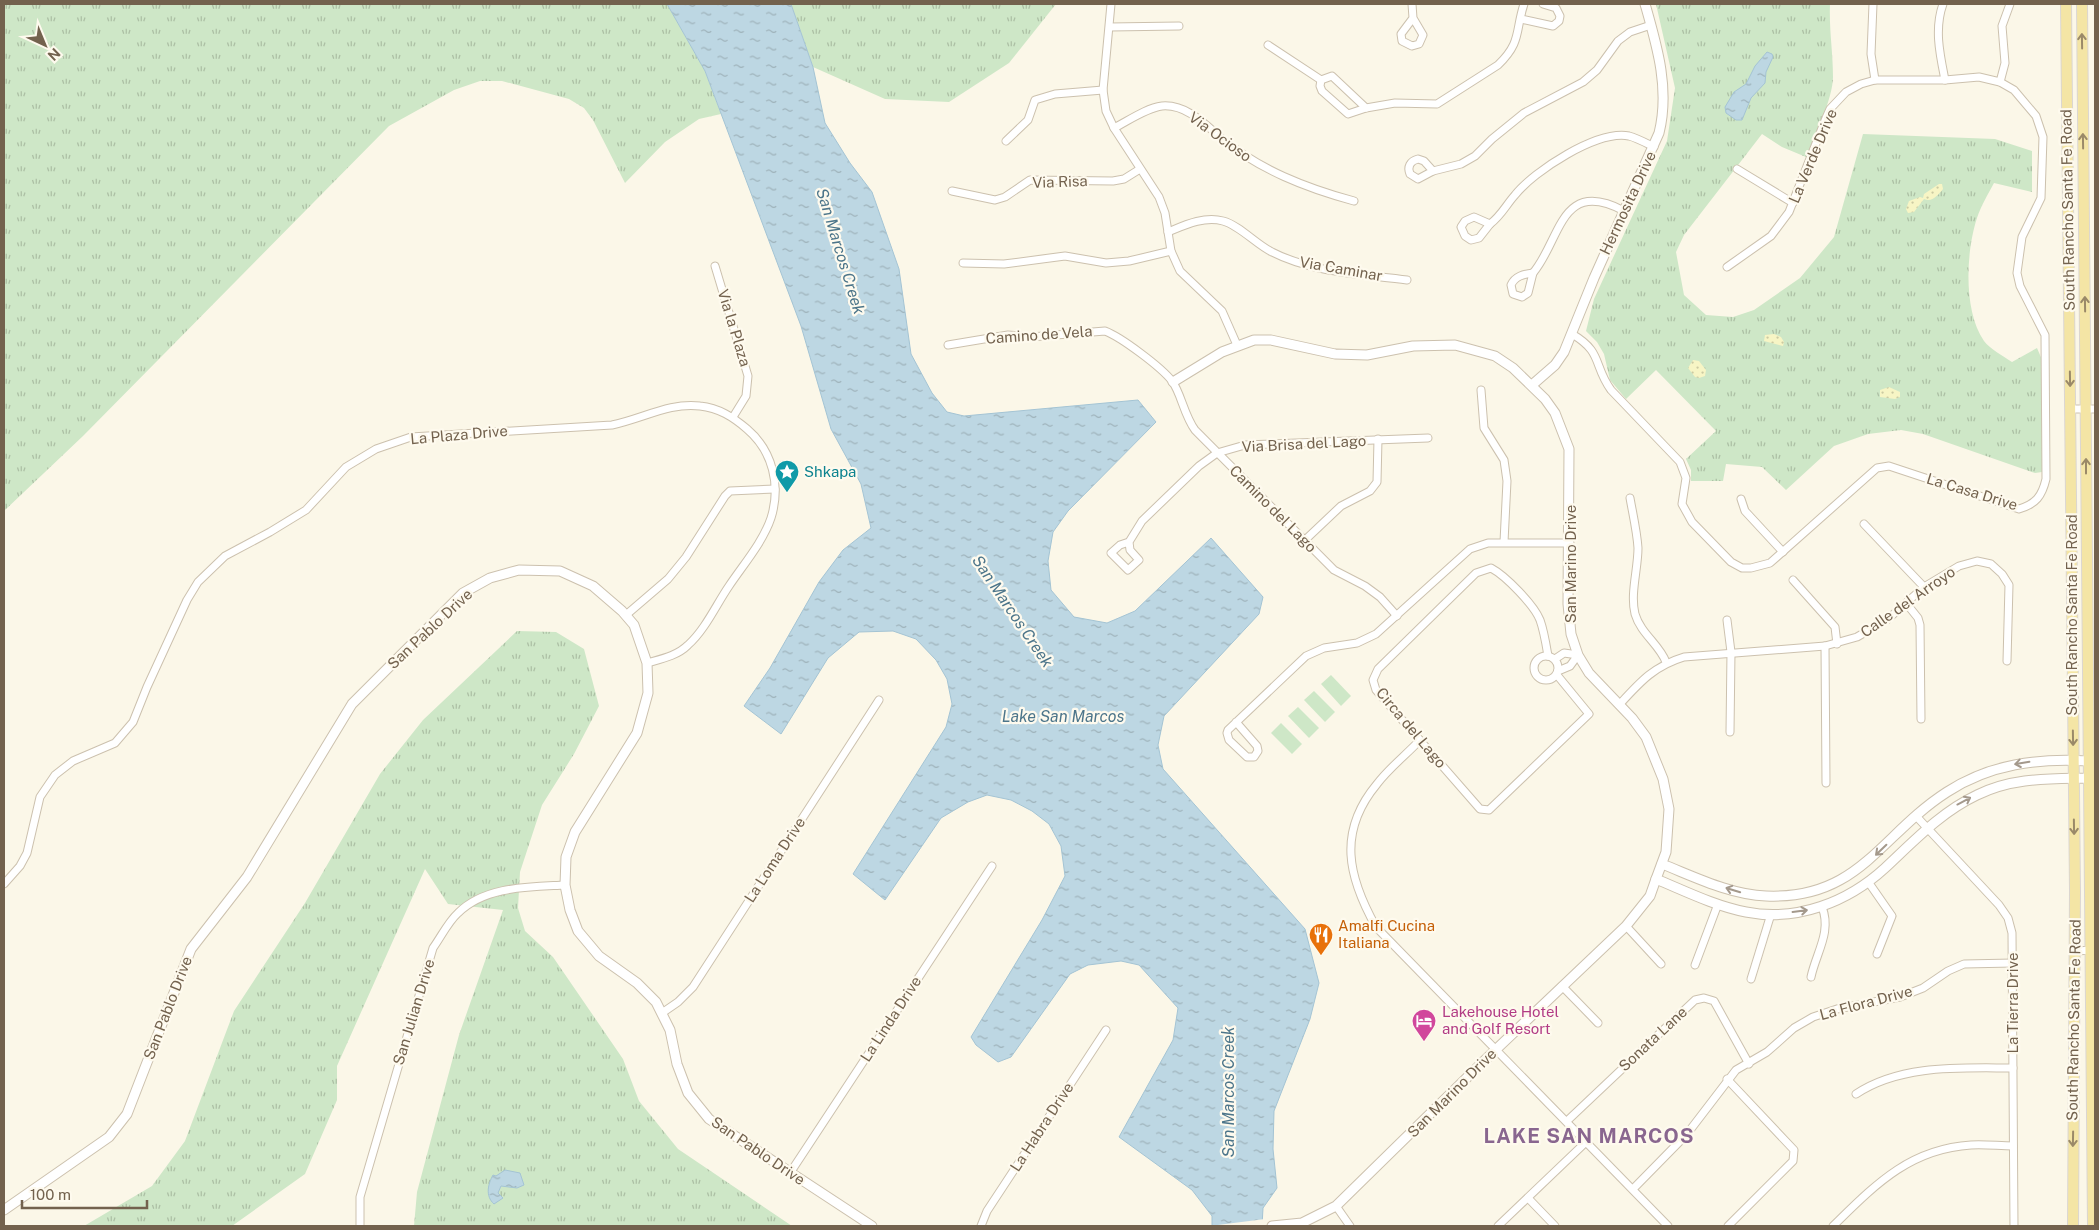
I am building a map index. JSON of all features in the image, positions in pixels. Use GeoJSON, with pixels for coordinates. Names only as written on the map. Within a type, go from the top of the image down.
{"type":"FeatureCollection","features":[{"type":"Feature","properties":{"kind":"main road","name":"South Rancho Santa Fe Road"},"geometry":{"type":"LineString","coordinates":[[2066,4],[2074,760],[2073,1226]]}},
{"type":"Feature","properties":{"kind":"main road","name":"South Rancho Santa Fe Road"},"geometry":{"type":"LineString","coordinates":[[2082,4],[2091,409],[2088,761],[2093,950],[2094,1221]]}},
{"type":"Feature","properties":{"kind":"street"},"geometry":{"type":"LineString","coordinates":[[1111,4],[1103,90],[1106,111],[1114,128],[1159,197],[1172,251],[1184,276],[1222,310],[1237,345]]}},
{"type":"Feature","properties":{"kind":"street"},"geometry":{"type":"LineString","coordinates":[[1412,4],[1413,18]]}},
{"type":"Feature","properties":{"kind":"street"},"geometry":{"type":"LineString","coordinates":[[1321,80],[1320,86],[1322,91],[1345,112],[1351,114],[1366,108],[1395,103],[1437,104],[1498,65],[1505,58],[1514,47],[1524,4]]}},
{"type":"Feature","properties":{"kind":"street"},"geometry":{"type":"LineString","coordinates":[[1521,18],[1553,26],[1559,21],[1560,16],[1556,8],[1543,4]]}},
{"type":"Feature","properties":{"kind":"street","name":"Hermosita Drive"},"geometry":{"type":"LineString","coordinates":[[1532,385],[1555,365],[1564,352],[1594,278],[1654,147],[1662,124],[1663,80],[1645,4]]}},
{"type":"Feature","properties":{"kind":"street"},"geometry":{"type":"LineString","coordinates":[[1873,4],[1871,54],[1875,80]]}},
{"type":"Feature","properties":{"kind":"street"},"geometry":{"type":"LineString","coordinates":[[1943,4],[1938,31],[1939,49],[1945,80]]}},
{"type":"Feature","properties":{"kind":"street"},"geometry":{"type":"LineString","coordinates":[[2000,82],[2005,64],[2002,26],[2010,4]]}},
{"type":"Feature","properties":{"kind":"street"},"geometry":{"type":"LineString","coordinates":[[1433,171],[1461,164],[1475,156],[1524,113],[1583,82],[1597,70],[1618,41],[1630,32],[1651,25]]}},
{"type":"Feature","properties":{"kind":"street"},"geometry":{"type":"LineString","coordinates":[[1110,27],[1179,26]]}},
{"type":"Feature","properties":{"kind":"street"},"geometry":{"type":"LineString","coordinates":[[1268,45],[1321,80]]}},
{"type":"Feature","properties":{"kind":"street"},"geometry":{"type":"LineString","coordinates":[[1321,80],[1332,76],[1366,108]]}},
{"type":"Feature","properties":{"kind":"street","name":"La Casa Drive"},"geometry":{"type":"LineString","coordinates":[[1572,334],[1592,349],[1603,378],[1611,390],[1680,462],[1686,478],[1682,498],[1685,512],[1731,562],[1742,568],[1760,567],[1770,563],[1877,468],[1889,466],[2019,509],[2029,506],[2038,500],[2046,480],[2045,335],[2020,286],[2017,273],[2022,237],[2041,198],[2043,137],[2036,116],[2014,90],[2000,82],[1979,77],[1945,80]]}},
{"type":"Feature","properties":{"kind":"street","name":"La Verde Drive"},"geometry":{"type":"LineString","coordinates":[[1727,267],[1771,236],[1793,203],[1830,109],[1846,92],[1861,84],[1875,80],[1945,80]]}},
{"type":"Feature","properties":{"kind":"street"},"geometry":{"type":"LineString","coordinates":[[1006,141],[1028,120],[1035,100],[1055,94],[1103,90]]}},
{"type":"Feature","properties":{"kind":"street","name":"Via Ocioso"},"geometry":{"type":"LineString","coordinates":[[1114,128],[1162,106],[1175,107],[1195,115],[1243,156],[1306,188],[1354,201]]}},
{"type":"Feature","properties":{"kind":"street"},"geometry":{"type":"LineString","coordinates":[[1490,224],[1498,217],[1515,194],[1532,178],[1574,150],[1605,139],[1628,136],[1654,147]]}},
{"type":"Feature","properties":{"kind":"street","name":"Via Risa"},"geometry":{"type":"LineString","coordinates":[[952,191],[995,200],[1005,197],[1030,180],[1113,181],[1124,179],[1140,169]]}},
{"type":"Feature","properties":{"kind":"street"},"geometry":{"type":"LineString","coordinates":[[1737,169],[1793,203]]}},
{"type":"Feature","properties":{"kind":"street"},"geometry":{"type":"LineString","coordinates":[[1533,273],[1557,226],[1572,209],[1592,202],[1609,204],[1624,211]]}},
{"type":"Feature","properties":{"kind":"street","name":"Via Caminar"},"geometry":{"type":"LineString","coordinates":[[1168,232],[1197,220],[1224,221],[1271,252],[1300,263],[1323,269],[1407,280]]}},
{"type":"Feature","properties":{"kind":"street"},"geometry":{"type":"LineString","coordinates":[[963,263],[1004,264],[1066,256],[1106,263],[1129,261],[1172,251]]}},
{"type":"Feature","properties":{"kind":"street","name":"Via la Plaza"},"geometry":{"type":"LineString","coordinates":[[715,266],[748,376],[746,396],[733,416]]}},
{"type":"Feature","properties":{"kind":"street","name":"Camino de Vela"},"geometry":{"type":"LineString","coordinates":[[948,345],[1008,334],[1031,338],[1105,331],[1116,335],[1173,382]]}},
{"type":"Feature","properties":{"kind":"street","name":"San Marino Drive"},"geometry":{"type":"LineString","coordinates":[[1173,382],[1222,352],[1254,340],[1271,340],[1314,351],[1367,355],[1413,346],[1455,345],[1496,356],[1506,362],[1532,385],[1555,412],[1569,449],[1570,543],[1568,604],[1571,634],[1578,655],[1589,673],[1646,737],[1663,780],[1669,809],[1666,852],[1662,864],[1650,896],[1626,926],[1495,1050],[1336,1206],[1302,1222],[1272,1226]]}},
{"type":"Feature","properties":{"kind":"street","name":"Camino del Lago"},"geometry":{"type":"LineString","coordinates":[[1173,382],[1187,419],[1217,453],[1334,570],[1365,586],[1380,597],[1397,616]]}},
{"type":"Feature","properties":{"kind":"street"},"geometry":{"type":"LineString","coordinates":[[1481,390],[1484,428],[1504,460],[1507,481],[1504,542]]}},
{"type":"Feature","properties":{"kind":"street","name":"La Plaza Drive"},"geometry":{"type":"LineString","coordinates":[[4,884],[20,866],[27,853],[40,797],[55,775],[73,761],[114,743],[133,722],[147,686],[187,600],[198,582],[224,556],[270,532],[306,510],[346,467],[376,449],[411,438],[612,425],[671,407],[699,406],[712,408],[733,416],[756,436],[768,455],[774,473],[775,488],[771,518],[696,636],[675,655],[647,663]]}},
{"type":"Feature","properties":{"kind":"street"},"geometry":{"type":"LineString","coordinates":[[2071,409],[2091,409]]}},
{"type":"Feature","properties":{"kind":"street","name":"Via Brisa del Lago"},"geometry":{"type":"LineString","coordinates":[[1128,542],[1142,521],[1199,466],[1217,453],[1245,445],[1428,438]]}},
{"type":"Feature","properties":{"kind":"street"},"geometry":{"type":"LineString","coordinates":[[1304,541],[1341,506],[1370,492],[1374,487],[1377,482],[1378,439]]}},
{"type":"Feature","properties":{"kind":"street"},"geometry":{"type":"LineString","coordinates":[[626,615],[668,580],[686,557],[730,491],[775,488]]}},
{"type":"Feature","properties":{"kind":"street"},"geometry":{"type":"LineString","coordinates":[[1630,498],[1638,547],[1634,600],[1635,614],[1642,631],[1661,652],[1666,662]]}},
{"type":"Feature","properties":{"kind":"street"},"geometry":{"type":"LineString","coordinates":[[1741,499],[1745,511],[1783,552]]}},
{"type":"Feature","properties":{"kind":"street"},"geometry":{"type":"LineString","coordinates":[[1864,524],[1924,587]]}},
{"type":"Feature","properties":{"kind":"street"},"geometry":{"type":"LineString","coordinates":[[1236,722],[1258,746],[1258,751],[1254,756],[1247,757],[1229,740],[1227,733],[1236,722],[1306,656],[1324,648],[1357,643],[1376,634],[1461,555],[1488,543],[1570,543]]}},
{"type":"Feature","properties":{"kind":"street","name":"Calle del Arroyo"},"geometry":{"type":"LineString","coordinates":[[1619,705],[1645,677],[1666,662],[1684,657],[1731,652],[1838,644],[1873,630],[1924,587],[1959,566],[1977,561],[1991,564],[2002,574],[2009,586],[2007,662]]}},
{"type":"Feature","properties":{"kind":"street","name":"Circa del Lago"},"geometry":{"type":"LineString","coordinates":[[1548,656],[1540,621],[1535,611],[1499,572],[1491,568],[1476,573],[1378,669],[1373,680],[1376,690],[1480,809],[1489,810],[1589,714],[1557,673],[1555,659]]}},
{"type":"Feature","properties":{"kind":"street","name":"San Pablo Drive"},"geometry":{"type":"LineString","coordinates":[[4,1210],[109,1137],[128,1114],[191,949],[246,877],[352,704],[463,593],[490,578],[519,570],[560,571],[603,592],[634,625],[647,663],[648,693],[642,721],[637,733],[575,832],[566,857],[565,885],[570,910],[578,931],[599,956],[644,989],[656,1002],[670,1030],[677,1064],[688,1093],[709,1119],[872,1226]]}},
{"type":"Feature","properties":{"kind":"street"},"geometry":{"type":"LineString","coordinates":[[1793,580],[1835,627],[1838,644]]}},
{"type":"Feature","properties":{"kind":"street"},"geometry":{"type":"LineString","coordinates":[[1906,602],[1918,618],[1920,625],[1921,719]]}},
{"type":"Feature","properties":{"kind":"street"},"geometry":{"type":"LineString","coordinates":[[1727,620],[1731,652],[1730,732]]}},
{"type":"Feature","properties":{"kind":"street"},"geometry":{"type":"LineString","coordinates":[[1824,646],[1826,783]]}},
{"type":"Feature","properties":{"kind":"street"},"geometry":{"type":"LineString","coordinates":[[1564,654],[1578,655],[1570,666],[1546,680],[1535,675],[1534,663],[1540,657],[1548,656],[1555,659],[1564,654]]}},
{"type":"Feature","properties":{"kind":"street","name":"La Loma Drive"},"geometry":{"type":"LineString","coordinates":[[662,1013],[678,1002],[692,987],[879,700]]}},
{"type":"Feature","properties":{"kind":"street"},"geometry":{"type":"LineString","coordinates":[[1420,740],[1377,784],[1362,804],[1352,831],[1350,856],[1360,899],[1376,926],[1668,1226]]}},
{"type":"Feature","properties":{"kind":"street"},"geometry":{"type":"LineString","coordinates":[[1662,864],[1749,894],[1778,896],[1805,894],[1840,881],[1863,867],[1916,816],[1945,793],[1982,774],[2022,762],[2088,761]]}},
{"type":"Feature","properties":{"kind":"street"},"geometry":{"type":"LineString","coordinates":[[1656,879],[1718,904],[1746,912],[1772,914],[1822,907],[1840,900],[1869,883],[1928,828],[1956,806],[1998,787],[2041,778],[2089,778]]}},
{"type":"Feature","properties":{"kind":"street","name":"La Tierra Drive"},"geometry":{"type":"LineString","coordinates":[[1916,816],[1999,905],[2008,918],[2012,933],[2014,1226]]}},
{"type":"Feature","properties":{"kind":"street","name":"La Linda Drive"},"geometry":{"type":"LineString","coordinates":[[790,1173],[992,866]]}},
{"type":"Feature","properties":{"kind":"street"},"geometry":{"type":"LineString","coordinates":[[1869,883],[1892,916],[1877,954]]}},
{"type":"Feature","properties":{"kind":"street","name":"San Julian Drive"},"geometry":{"type":"LineString","coordinates":[[360,1226],[360,1197],[433,948],[458,913],[473,902],[488,895],[520,887],[565,885]]}},
{"type":"Feature","properties":{"kind":"street"},"geometry":{"type":"LineString","coordinates":[[1695,965],[1718,904]]}},
{"type":"Feature","properties":{"kind":"street"},"geometry":{"type":"LineString","coordinates":[[1811,977],[1825,934],[1826,917],[1822,907]]}},
{"type":"Feature","properties":{"kind":"street"},"geometry":{"type":"LineString","coordinates":[[1751,979],[1772,914]]}},
{"type":"Feature","properties":{"kind":"street"},"geometry":{"type":"LineString","coordinates":[[1626,926],[1661,964]]}},
{"type":"Feature","properties":{"kind":"street"},"geometry":{"type":"LineString","coordinates":[[2075,950],[2093,950]]}},
{"type":"Feature","properties":{"kind":"street","name":"La Flora Drive"},"geometry":{"type":"LineString","coordinates":[[1633,1189],[1687,1134],[1736,1070],[1767,1052],[1794,1028],[1813,1017],[1837,1009],[1900,997],[1923,988],[1948,971],[1964,964],[2013,962]]}},
{"type":"Feature","properties":{"kind":"street"},"geometry":{"type":"LineString","coordinates":[[1562,986],[1598,1023]]}},
{"type":"Feature","properties":{"kind":"street","name":"Sonata Lane"},"geometry":{"type":"LineString","coordinates":[[1567,1121],[1695,1000],[1704,998],[1714,1001],[1749,1064]]}},
{"type":"Feature","properties":{"kind":"street","name":"La Habra Drive"},"geometry":{"type":"LineString","coordinates":[[981,1226],[987,1211],[1106,1030]]}},
{"type":"Feature","properties":{"kind":"street"},"geometry":{"type":"LineString","coordinates":[[1856,1094],[1872,1084],[1925,1071],[1951,1068],[2013,1068]]}},
{"type":"Feature","properties":{"kind":"street"},"geometry":{"type":"LineString","coordinates":[[1728,1079],[1794,1150],[1794,1161],[1728,1226]]}},
{"type":"Feature","properties":{"kind":"street"},"geometry":{"type":"LineString","coordinates":[[1498,1226],[1586,1142]]}},
{"type":"Feature","properties":{"kind":"street"},"geometry":{"type":"LineString","coordinates":[[1833,1226],[1874,1186],[1898,1167],[1932,1152],[1971,1145],[2013,1146]]}},
{"type":"Feature","properties":{"kind":"street"},"geometry":{"type":"LineString","coordinates":[[1528,1198],[1555,1226]]}},
{"type":"Feature","properties":{"kind":"street"},"geometry":{"type":"LineString","coordinates":[[1336,1206],[1350,1226]]}},
{"type":"Feature","properties":{"kind":"green space"},"geometry":{"type":"Polygon","coordinates":[[[4,4],[667,4],[705,71],[721,114],[699,119],[665,142],[625,183],[593,120],[584,108],[569,99],[502,81],[480,81],[454,90],[389,126],[83,436],[4,511],[4,4]]]}},
{"type":"Feature","properties":{"kind":"green space"},"geometry":{"type":"Polygon","coordinates":[[[791,4],[1056,4],[1009,63],[949,102],[885,99],[813,67],[791,4]]]}},
{"type":"Feature","properties":{"kind":"green space"},"geometry":{"type":"Polygon","coordinates":[[[1656,4],[1830,4],[1832,85],[1823,117],[1806,157],[1782,147],[1762,134],[1684,235],[1676,252],[1684,295],[1706,315],[1733,317],[1754,310],[1800,278],[1834,237],[1863,134],[1995,139],[2032,151],[2032,192],[1994,183],[1983,205],[1977,218],[1970,247],[1969,281],[1972,314],[1984,341],[2012,362],[2037,348],[2043,362],[2042,472],[2035,473],[1923,434],[1901,430],[1868,434],[1834,446],[1786,490],[1762,467],[1726,464],[1723,481],[1691,481],[1691,470],[1686,459],[1716,431],[1656,370],[1626,399],[1610,380],[1604,354],[1597,342],[1586,331],[1594,299],[1667,141],[1675,88],[1656,4]]]}},
{"type":"Feature","properties":{"kind":"green space"},"geometry":{"type":"Polygon","coordinates":[[[517,631],[556,632],[584,649],[599,706],[574,754],[542,805],[520,872],[518,908],[525,931],[553,957],[623,1059],[639,1101],[678,1149],[792,1226],[414,1226],[417,1192],[459,1035],[503,910],[448,904],[425,869],[337,1066],[337,1100],[305,1174],[232,1226],[84,1226],[152,1186],[185,1141],[234,1011],[305,903],[380,774],[423,720],[517,631]]]}},
{"type":"Feature","properties":{"kind":"green space"},"geometry":{"type":"Polygon","coordinates":[[[1331,675],[1351,696],[1341,706],[1321,684],[1331,675]]]}},
{"type":"Feature","properties":{"kind":"green space"},"geometry":{"type":"Polygon","coordinates":[[[1314,691],[1335,712],[1325,722],[1304,700],[1314,691]]]}},
{"type":"Feature","properties":{"kind":"green space"},"geometry":{"type":"Polygon","coordinates":[[[1298,707],[1319,728],[1309,738],[1288,716],[1298,707]]]}},
{"type":"Feature","properties":{"kind":"green space"},"geometry":{"type":"Polygon","coordinates":[[[1281,723],[1302,744],[1292,754],[1271,733],[1281,723]]]}},
{"type":"Feature","properties":{"kind":"sand"},"geometry":{"type":"Polygon","coordinates":[[[1942,184],[1943,189],[1937,196],[1930,200],[1924,199],[1914,212],[1908,213],[1906,209],[1909,201],[1920,197],[1923,198],[1924,194],[1942,184]]]}},
{"type":"Feature","properties":{"kind":"sand"},"geometry":{"type":"Polygon","coordinates":[[[1774,334],[1781,337],[1784,342],[1783,346],[1764,341],[1765,335],[1774,334]]]}},
{"type":"Feature","properties":{"kind":"sand"},"geometry":{"type":"Polygon","coordinates":[[[1693,360],[1699,361],[1706,370],[1705,376],[1695,377],[1688,368],[1693,360]]]}},
{"type":"Feature","properties":{"kind":"sand"},"geometry":{"type":"Polygon","coordinates":[[[1889,387],[1900,392],[1900,397],[1895,399],[1880,397],[1880,390],[1889,387]]]}},
{"type":"Feature","properties":{"kind":"water","name":"Lake San Marcos"},"geometry":{"type":"Polygon","coordinates":[[[667,4],[791,4],[813,67],[825,123],[850,163],[872,192],[899,269],[911,354],[932,393],[947,412],[964,416],[1138,400],[1156,422],[1068,511],[1053,532],[1048,561],[1051,590],[1074,617],[1107,623],[1135,611],[1211,538],[1263,597],[1259,614],[1164,716],[1158,745],[1163,769],[1305,929],[1319,983],[1310,1019],[1274,1111],[1273,1149],[1277,1188],[1263,1208],[1262,1226],[1212,1226],[1212,1216],[1192,1190],[1119,1137],[1173,1040],[1178,1008],[1139,965],[1121,961],[1088,965],[1070,974],[1011,1057],[998,1062],[976,1045],[971,1037],[1042,920],[1065,876],[1061,846],[1049,824],[1032,811],[1011,800],[987,795],[968,802],[941,818],[885,900],[853,874],[946,727],[952,704],[947,679],[936,660],[916,639],[893,631],[859,632],[828,658],[781,734],[744,706],[770,668],[819,582],[843,550],[871,528],[861,484],[831,429],[801,326],[705,71],[667,4]]]}},
{"type":"Feature","properties":{"kind":"water"},"geometry":{"type":"Polygon","coordinates":[[[1767,52],[1772,54],[1773,57],[1766,72],[1765,83],[1751,98],[1742,120],[1736,120],[1726,113],[1725,107],[1734,92],[1746,84],[1755,66],[1767,52]]]}},
{"type":"Feature","properties":{"kind":"water"},"geometry":{"type":"Polygon","coordinates":[[[505,1170],[520,1173],[524,1185],[517,1188],[501,1186],[498,1193],[503,1198],[494,1204],[488,1194],[490,1182],[493,1175],[496,1176],[505,1170]]]}},
{"type":"Feature","properties":{"kind":"pier"},"geometry":{"type":"Polygon","coordinates":[[[1265,1219],[1265,1226],[1210,1226],[1265,1219]]]}},
{"type":"Feature","properties":{"kind":"place","name":"Shkapa"},"geometry":{"type":"Point","coordinates":[787,493]}},
{"type":"Feature","properties":{"kind":"place","name":"Amalfi Cucina Italiana"},"geometry":{"type":"Point","coordinates":[1321,956]}},
{"type":"Feature","properties":{"kind":"place","name":"Lakehouse Hotel and Golf Resort"},"geometry":{"type":"Point","coordinates":[1424,1042]}},
{"type":"Feature","properties":{"kind":"district","name":"LAKE SAN MARCOS"},"geometry":{"type":"Point","coordinates":[1589,1136]}},
{"type":"Feature","properties":{"kind":"water label","name":"San Marcos Creek"},"geometry":{"type":"Point","coordinates":[841,251]}},
{"type":"Feature","properties":{"kind":"water label","name":"San Marcos Creek"},"geometry":{"type":"Point","coordinates":[1013,611]}},
{"type":"Feature","properties":{"kind":"water label","name":"San Marcos Creek"},"geometry":{"type":"Point","coordinates":[1228,1092]}}]}
